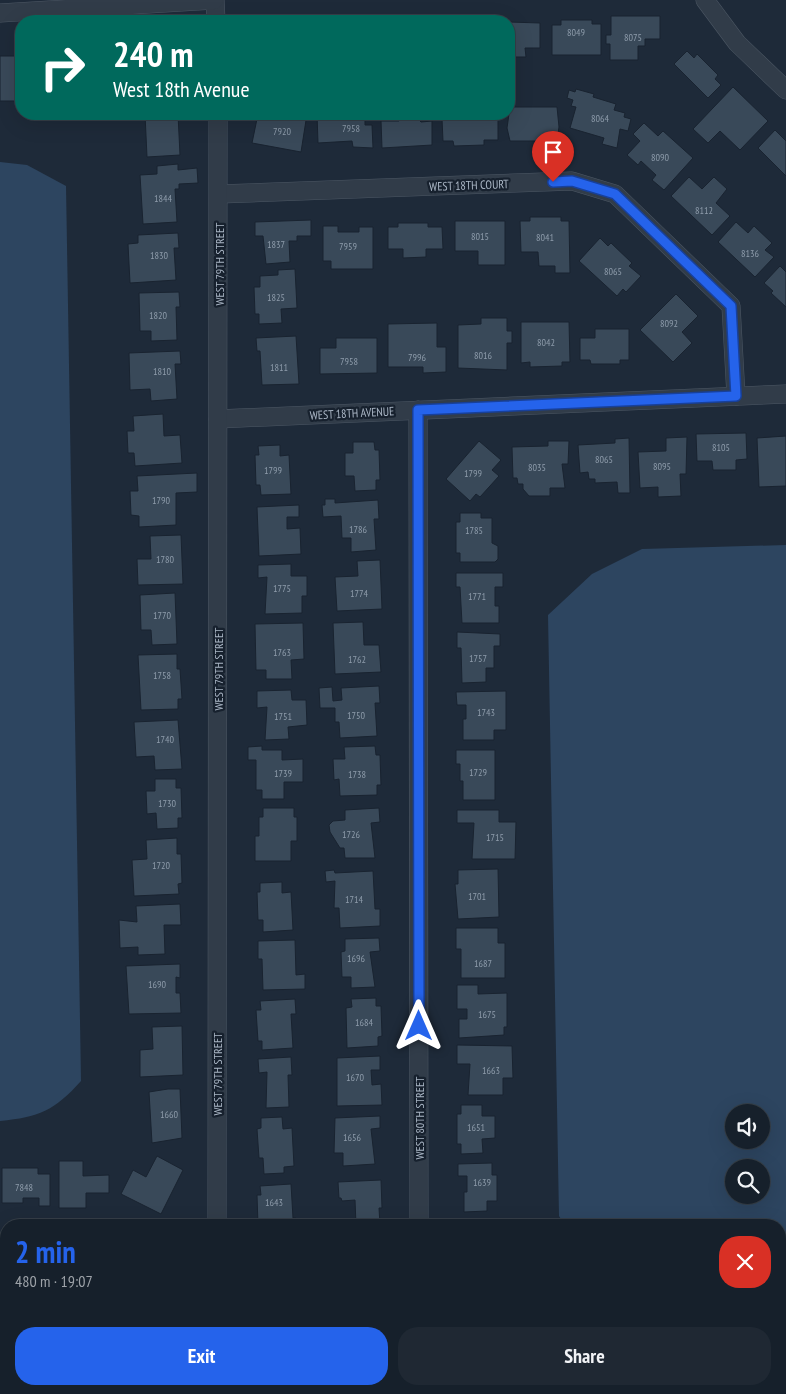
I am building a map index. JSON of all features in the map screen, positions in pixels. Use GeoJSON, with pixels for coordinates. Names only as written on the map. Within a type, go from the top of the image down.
{"type":"FeatureCollection","features":[{"type":"Feature","properties":{"kind":"street"},"geometry":{"type":"LineString","coordinates":[[0,13],[215,0],[216,15]]}},
{"type":"Feature","properties":{"kind":"street"},"geometry":{"type":"LineString","coordinates":[[705,0],[737,42],[786,90]]}},
{"type":"Feature","properties":{"kind":"street","name":"WEST 79TH STREET"},"geometry":{"type":"LineString","coordinates":[[217,1219],[218,120]]}},
{"type":"Feature","properties":{"kind":"street","name":"WEST 18TH COURT"},"geometry":{"type":"LineString","coordinates":[[219,194],[572,181],[615,194],[731,306],[736,396]]}},
{"type":"Feature","properties":{"kind":"street","name":"WEST 18TH AVENUE"},"geometry":{"type":"LineString","coordinates":[[218,419],[786,394]]}},
{"type":"Feature","properties":{"kind":"street","name":"WEST 80TH STREET"},"geometry":{"type":"LineString","coordinates":[[418,410],[419,1219]]}},
{"type":"Feature","properties":{"kind":"water"},"geometry":{"type":"Polygon","coordinates":[[[0,162],[27,165],[66,186],[81,1081],[54,1106],[45,1111],[25,1117],[0,1121],[0,162]]]}},
{"type":"Feature","properties":{"kind":"water"},"geometry":{"type":"Polygon","coordinates":[[[786,545],[786,1219],[561,1219],[559,1216],[548,615],[592,574],[642,549],[786,545]]]}},
{"type":"Feature","properties":{"kind":"building"},"geometry":{"type":"Polygon","coordinates":[[[611,16],[660,16],[660,39],[645,39],[645,46],[638,46],[638,60],[610,60],[610,44],[606,44],[606,35],[611,35],[611,16]]]}},
{"type":"Feature","properties":{"kind":"building"},"geometry":{"type":"Polygon","coordinates":[[[561,20],[592,20],[592,24],[601,24],[601,55],[552,55],[552,25],[561,25],[561,20]]]}},
{"type":"Feature","properties":{"kind":"building"},"geometry":{"type":"Polygon","coordinates":[[[515,22],[540,23],[540,48],[525,48],[526,57],[515,57],[515,22]]]}},
{"type":"Feature","properties":{"kind":"building"},"geometry":{"type":"Polygon","coordinates":[[[687,51],[694,58],[697,54],[718,75],[715,79],[721,85],[708,98],[674,64],[687,51]]]}},
{"type":"Feature","properties":{"kind":"building"},"geometry":{"type":"Polygon","coordinates":[[[0,56],[15,56],[15,101],[0,101],[0,56]]]}},
{"type":"Feature","properties":{"kind":"building"},"geometry":{"type":"Polygon","coordinates":[[[733,87],[768,121],[740,150],[720,131],[708,143],[693,129],[733,87]]]}},
{"type":"Feature","properties":{"kind":"building"},"geometry":{"type":"Polygon","coordinates":[[[576,89],[594,94],[593,97],[616,104],[614,110],[625,113],[624,117],[631,119],[628,131],[620,129],[617,148],[602,144],[604,138],[570,128],[576,107],[571,106],[573,100],[567,98],[569,90],[575,92],[576,89]]]}},
{"type":"Feature","properties":{"kind":"building"},"geometry":{"type":"Polygon","coordinates":[[[515,107],[557,107],[559,127],[557,141],[510,141],[507,128],[508,120],[515,120],[515,107]]]}},
{"type":"Feature","properties":{"kind":"building"},"geometry":{"type":"Polygon","coordinates":[[[145,120],[178,120],[180,155],[147,157],[145,120]]]}},
{"type":"Feature","properties":{"kind":"building"},"geometry":{"type":"Polygon","coordinates":[[[257,120],[306,120],[301,152],[252,143],[257,120]]]}},
{"type":"Feature","properties":{"kind":"building"},"geometry":{"type":"Polygon","coordinates":[[[317,120],[365,120],[365,125],[372,125],[373,148],[353,147],[352,141],[318,143],[317,120]]]}},
{"type":"Feature","properties":{"kind":"building"},"geometry":{"type":"Polygon","coordinates":[[[442,120],[498,120],[498,140],[484,140],[484,145],[454,146],[453,141],[443,141],[442,120]]]}},
{"type":"Feature","properties":{"kind":"building"},"geometry":{"type":"Polygon","coordinates":[[[381,121],[432,121],[432,145],[382,148],[381,121]]]}},
{"type":"Feature","properties":{"kind":"building"},"geometry":{"type":"Polygon","coordinates":[[[644,123],[658,136],[663,131],[693,158],[664,190],[652,180],[656,175],[641,161],[638,165],[627,155],[640,141],[633,134],[644,123]]]}},
{"type":"Feature","properties":{"kind":"building"},"geometry":{"type":"Polygon","coordinates":[[[775,130],[786,141],[786,176],[758,148],[775,130]]]}},
{"type":"Feature","properties":{"kind":"building"},"geometry":{"type":"Polygon","coordinates":[[[178,164],[178,170],[197,168],[198,183],[179,184],[179,189],[175,189],[177,222],[143,224],[140,175],[157,174],[157,166],[178,164]]]}},
{"type":"Feature","properties":{"kind":"building"},"geometry":{"type":"Polygon","coordinates":[[[689,177],[702,189],[714,177],[727,189],[716,203],[730,216],[712,235],[671,196],[689,177]]]}},
{"type":"Feature","properties":{"kind":"building"},"geometry":{"type":"Polygon","coordinates":[[[530,217],[561,217],[561,221],[569,221],[570,273],[555,273],[555,266],[539,266],[538,252],[521,252],[520,221],[530,221],[530,217]]]}},
{"type":"Feature","properties":{"kind":"building"},"geometry":{"type":"Polygon","coordinates":[[[311,220],[311,236],[297,236],[297,241],[289,241],[290,262],[266,264],[263,236],[255,236],[255,222],[311,220]]]}},
{"type":"Feature","properties":{"kind":"building"},"geometry":{"type":"Polygon","coordinates":[[[455,221],[505,221],[505,265],[478,265],[478,251],[455,251],[455,221]]]}},
{"type":"Feature","properties":{"kind":"building"},"geometry":{"type":"Polygon","coordinates":[[[736,222],[748,233],[754,226],[772,243],[765,250],[774,257],[755,277],[718,242],[736,222]]]}},
{"type":"Feature","properties":{"kind":"building"},"geometry":{"type":"Polygon","coordinates":[[[398,223],[428,223],[428,227],[442,227],[443,249],[426,249],[426,257],[403,258],[403,249],[388,249],[388,227],[398,227],[398,223]]]}},
{"type":"Feature","properties":{"kind":"building"},"geometry":{"type":"Polygon","coordinates":[[[323,226],[338,226],[338,232],[359,232],[359,227],[373,227],[373,269],[331,269],[331,261],[323,261],[323,226]]]}},
{"type":"Feature","properties":{"kind":"building"},"geometry":{"type":"Polygon","coordinates":[[[178,233],[179,248],[174,248],[176,280],[130,283],[128,244],[138,243],[138,235],[178,233]]]}},
{"type":"Feature","properties":{"kind":"building"},"geometry":{"type":"Polygon","coordinates":[[[600,238],[608,246],[611,243],[632,263],[629,266],[641,276],[626,292],[623,289],[617,296],[579,261],[600,238]]]}},
{"type":"Feature","properties":{"kind":"building"},"geometry":{"type":"Polygon","coordinates":[[[780,266],[786,272],[786,307],[771,293],[773,291],[764,283],[780,266]]]}},
{"type":"Feature","properties":{"kind":"building"},"geometry":{"type":"Polygon","coordinates":[[[295,269],[297,308],[281,309],[282,323],[259,324],[259,314],[255,314],[254,287],[260,287],[260,276],[278,275],[278,270],[295,269]]]}},
{"type":"Feature","properties":{"kind":"building"},"geometry":{"type":"Polygon","coordinates":[[[179,292],[180,307],[176,307],[177,340],[151,341],[151,331],[140,331],[139,293],[179,292]]]}},
{"type":"Feature","properties":{"kind":"building"},"geometry":{"type":"Polygon","coordinates":[[[676,294],[698,316],[682,332],[692,343],[673,362],[640,330],[676,294]]]}},
{"type":"Feature","properties":{"kind":"building"},"geometry":{"type":"Polygon","coordinates":[[[481,318],[507,318],[507,331],[512,331],[512,343],[507,343],[507,370],[458,368],[458,325],[481,324],[481,318]]]}},
{"type":"Feature","properties":{"kind":"building"},"geometry":{"type":"Polygon","coordinates":[[[521,322],[569,322],[570,362],[562,362],[562,366],[530,367],[530,362],[521,363],[521,322]]]}},
{"type":"Feature","properties":{"kind":"building"},"geometry":{"type":"Polygon","coordinates":[[[437,323],[437,347],[446,347],[446,372],[423,373],[423,367],[388,367],[388,324],[437,323]]]}},
{"type":"Feature","properties":{"kind":"building"},"geometry":{"type":"Polygon","coordinates":[[[595,329],[629,329],[629,360],[620,360],[620,364],[591,364],[590,360],[580,360],[580,338],[595,338],[595,329]]]}},
{"type":"Feature","properties":{"kind":"building"},"geometry":{"type":"Polygon","coordinates":[[[296,336],[299,384],[262,385],[260,351],[257,351],[256,338],[296,336]]]}},
{"type":"Feature","properties":{"kind":"building"},"geometry":{"type":"Polygon","coordinates":[[[336,338],[377,338],[377,373],[320,374],[320,348],[336,348],[336,338]]]}},
{"type":"Feature","properties":{"kind":"building"},"geometry":{"type":"Polygon","coordinates":[[[180,351],[181,364],[175,364],[177,399],[151,401],[150,389],[130,390],[129,353],[180,351]]]}},
{"type":"Feature","properties":{"kind":"building"},"geometry":{"type":"Polygon","coordinates":[[[163,414],[164,436],[180,435],[182,463],[135,466],[134,453],[128,453],[127,431],[134,431],[133,416],[163,414]]]}},
{"type":"Feature","properties":{"kind":"building"},"geometry":{"type":"Polygon","coordinates":[[[746,433],[747,459],[736,460],[736,470],[713,470],[712,461],[697,461],[696,434],[746,433]]]}},
{"type":"Feature","properties":{"kind":"building"},"geometry":{"type":"Polygon","coordinates":[[[786,436],[786,486],[759,487],[757,438],[786,436]]]}},
{"type":"Feature","properties":{"kind":"building"},"geometry":{"type":"Polygon","coordinates":[[[687,437],[686,474],[680,474],[681,496],[658,497],[658,487],[640,488],[638,452],[666,451],[666,438],[687,437]]]}},
{"type":"Feature","properties":{"kind":"building"},"geometry":{"type":"Polygon","coordinates":[[[629,438],[630,493],[618,493],[617,482],[595,483],[595,479],[589,479],[588,472],[580,473],[578,445],[615,443],[615,439],[629,438]]]}},
{"type":"Feature","properties":{"kind":"building"},"geometry":{"type":"Polygon","coordinates":[[[479,441],[501,460],[492,470],[499,476],[480,497],[476,494],[470,501],[446,479],[479,441]]]}},
{"type":"Feature","properties":{"kind":"building"},"geometry":{"type":"Polygon","coordinates":[[[548,441],[569,441],[568,464],[562,464],[565,488],[550,488],[550,496],[529,496],[523,489],[523,484],[518,484],[517,478],[513,478],[512,447],[548,446],[548,441]]]}},
{"type":"Feature","properties":{"kind":"building"},"geometry":{"type":"Polygon","coordinates":[[[353,442],[374,442],[375,450],[379,450],[380,480],[376,480],[376,490],[355,491],[354,476],[345,476],[345,453],[353,453],[353,442]]]}},
{"type":"Feature","properties":{"kind":"building"},"geometry":{"type":"Polygon","coordinates":[[[280,445],[280,456],[289,455],[291,494],[261,495],[260,485],[256,485],[255,455],[259,455],[258,446],[280,445]]]}},
{"type":"Feature","properties":{"kind":"building"},"geometry":{"type":"Polygon","coordinates":[[[197,473],[197,492],[176,493],[176,525],[139,527],[139,516],[131,515],[130,491],[138,491],[137,476],[197,473]]]}},
{"type":"Feature","properties":{"kind":"building"},"geometry":{"type":"Polygon","coordinates":[[[325,499],[335,499],[335,503],[378,500],[379,519],[374,519],[376,550],[351,552],[351,538],[342,538],[341,516],[323,517],[322,505],[325,505],[325,499]]]}},
{"type":"Feature","properties":{"kind":"building"},"geometry":{"type":"Polygon","coordinates":[[[299,505],[299,517],[287,517],[287,529],[300,528],[301,554],[259,556],[257,507],[299,505]]]}},
{"type":"Feature","properties":{"kind":"building"},"geometry":{"type":"Polygon","coordinates":[[[460,513],[481,513],[481,518],[492,518],[492,543],[498,546],[498,559],[495,562],[460,562],[460,553],[456,553],[456,522],[460,522],[460,513]]]}},
{"type":"Feature","properties":{"kind":"building"},"geometry":{"type":"Polygon","coordinates":[[[181,535],[183,584],[138,585],[137,559],[151,559],[150,536],[181,535]]]}},
{"type":"Feature","properties":{"kind":"building"},"geometry":{"type":"Polygon","coordinates":[[[380,560],[382,609],[337,611],[335,577],[358,576],[357,561],[380,560]]]}},
{"type":"Feature","properties":{"kind":"building"},"geometry":{"type":"Polygon","coordinates":[[[291,564],[291,576],[307,576],[307,596],[302,596],[302,613],[265,614],[267,577],[258,578],[258,565],[291,564]]]}},
{"type":"Feature","properties":{"kind":"building"},"geometry":{"type":"Polygon","coordinates":[[[456,573],[503,573],[503,587],[495,587],[495,606],[499,606],[499,623],[462,623],[460,587],[456,587],[456,573]]]}},
{"type":"Feature","properties":{"kind":"building"},"geometry":{"type":"Polygon","coordinates":[[[175,593],[177,644],[152,645],[151,630],[141,630],[140,595],[175,593]]]}},
{"type":"Feature","properties":{"kind":"building"},"geometry":{"type":"Polygon","coordinates":[[[363,622],[364,645],[379,645],[381,672],[335,674],[333,623],[363,622]]]}},
{"type":"Feature","properties":{"kind":"building"},"geometry":{"type":"Polygon","coordinates":[[[303,623],[304,659],[291,660],[292,679],[266,679],[266,670],[256,670],[255,624],[303,623]]]}},
{"type":"Feature","properties":{"kind":"building"},"geometry":{"type":"Polygon","coordinates":[[[457,632],[500,634],[500,646],[494,646],[494,668],[486,668],[486,682],[462,683],[461,648],[457,648],[457,632]]]}},
{"type":"Feature","properties":{"kind":"building"},"geometry":{"type":"Polygon","coordinates":[[[177,654],[177,669],[180,669],[182,699],[178,699],[178,709],[141,710],[138,655],[177,654]]]}},
{"type":"Feature","properties":{"kind":"building"},"geometry":{"type":"Polygon","coordinates":[[[379,686],[380,703],[375,703],[377,736],[340,738],[339,722],[335,722],[335,708],[320,708],[319,688],[332,687],[333,701],[342,700],[341,688],[379,686]]]}},
{"type":"Feature","properties":{"kind":"building"},"geometry":{"type":"Polygon","coordinates":[[[291,690],[292,700],[306,700],[307,725],[288,727],[289,739],[265,740],[267,707],[257,708],[257,691],[291,690]]]}},
{"type":"Feature","properties":{"kind":"building"},"geometry":{"type":"Polygon","coordinates":[[[506,691],[506,730],[494,730],[494,740],[463,740],[463,719],[466,719],[466,705],[457,705],[456,692],[506,691]]]}},
{"type":"Feature","properties":{"kind":"building"},"geometry":{"type":"Polygon","coordinates":[[[178,720],[182,769],[155,770],[154,756],[136,757],[134,722],[178,720]]]}},
{"type":"Feature","properties":{"kind":"building"},"geometry":{"type":"Polygon","coordinates":[[[262,746],[262,750],[282,750],[282,760],[303,759],[303,782],[284,782],[284,799],[262,799],[262,790],[256,790],[256,760],[248,760],[248,747],[262,746]]]}},
{"type":"Feature","properties":{"kind":"building"},"geometry":{"type":"Polygon","coordinates":[[[375,746],[376,755],[380,755],[381,785],[377,785],[377,795],[340,796],[339,779],[334,780],[333,759],[345,759],[344,747],[375,746]]]}},
{"type":"Feature","properties":{"kind":"building"},"geometry":{"type":"Polygon","coordinates":[[[456,750],[495,750],[495,800],[463,800],[463,781],[460,781],[460,764],[456,764],[456,750]]]}},
{"type":"Feature","properties":{"kind":"building"},"geometry":{"type":"Polygon","coordinates":[[[155,779],[176,779],[176,788],[181,788],[182,818],[178,818],[178,828],[157,829],[156,813],[147,814],[146,791],[155,791],[155,779]]]}},
{"type":"Feature","properties":{"kind":"building"},"geometry":{"type":"Polygon","coordinates":[[[263,808],[294,808],[294,817],[297,817],[297,841],[291,841],[291,861],[255,861],[255,836],[259,836],[259,817],[263,817],[263,808]]]}},
{"type":"Feature","properties":{"kind":"building"},"geometry":{"type":"Polygon","coordinates":[[[379,808],[380,822],[371,823],[375,858],[345,858],[344,848],[340,848],[330,832],[329,825],[333,821],[345,820],[345,810],[379,808]]]}},
{"type":"Feature","properties":{"kind":"building"},"geometry":{"type":"Polygon","coordinates":[[[457,810],[499,810],[499,822],[516,822],[515,859],[472,859],[474,823],[457,823],[457,810]]]}},
{"type":"Feature","properties":{"kind":"building"},"geometry":{"type":"Polygon","coordinates":[[[177,838],[177,854],[181,854],[182,883],[178,884],[179,894],[134,896],[132,860],[147,859],[146,840],[177,838]]]}},
{"type":"Feature","properties":{"kind":"building"},"geometry":{"type":"Polygon","coordinates":[[[498,869],[499,917],[458,919],[455,884],[458,884],[458,870],[498,869]]]}},
{"type":"Feature","properties":{"kind":"building"},"geometry":{"type":"Polygon","coordinates":[[[334,870],[335,873],[373,871],[375,909],[380,909],[380,926],[340,928],[339,908],[334,908],[335,881],[326,882],[325,871],[334,870]]]}},
{"type":"Feature","properties":{"kind":"building"},"geometry":{"type":"Polygon","coordinates":[[[282,882],[282,893],[291,892],[293,930],[263,932],[263,920],[258,920],[257,892],[260,892],[260,883],[282,882]]]}},
{"type":"Feature","properties":{"kind":"building"},"geometry":{"type":"Polygon","coordinates":[[[180,904],[181,925],[164,925],[165,954],[138,955],[138,947],[120,948],[119,920],[137,922],[136,906],[180,904]]]}},
{"type":"Feature","properties":{"kind":"building"},"geometry":{"type":"Polygon","coordinates":[[[456,928],[498,928],[498,943],[505,943],[505,978],[461,978],[461,949],[456,949],[456,928]]]}},
{"type":"Feature","properties":{"kind":"building"},"geometry":{"type":"Polygon","coordinates":[[[379,938],[380,951],[370,952],[375,987],[351,988],[351,977],[342,977],[341,952],[345,951],[345,939],[379,938]]]}},
{"type":"Feature","properties":{"kind":"building"},"geometry":{"type":"Polygon","coordinates":[[[295,940],[296,975],[305,974],[305,989],[263,990],[262,959],[258,959],[258,941],[295,940]]]}},
{"type":"Feature","properties":{"kind":"building"},"geometry":{"type":"Polygon","coordinates":[[[180,964],[180,978],[176,977],[176,993],[180,993],[181,1013],[129,1014],[126,966],[180,964]]]}},
{"type":"Feature","properties":{"kind":"building"},"geometry":{"type":"Polygon","coordinates":[[[457,985],[478,985],[478,994],[507,993],[507,1027],[504,1027],[504,1035],[459,1038],[459,1019],[467,1019],[467,1009],[457,1009],[457,985]]]}},
{"type":"Feature","properties":{"kind":"building"},"geometry":{"type":"Polygon","coordinates":[[[376,998],[376,1006],[381,1006],[382,1036],[378,1037],[378,1046],[347,1048],[346,1008],[352,1007],[351,999],[376,998]]]}},
{"type":"Feature","properties":{"kind":"building"},"geometry":{"type":"Polygon","coordinates":[[[295,999],[296,1014],[291,1014],[293,1048],[262,1050],[262,1041],[258,1041],[256,1010],[261,1010],[260,1001],[295,999]]]}},
{"type":"Feature","properties":{"kind":"building"},"geometry":{"type":"Polygon","coordinates":[[[182,1026],[183,1075],[140,1077],[140,1050],[153,1049],[152,1027],[182,1026]]]}},
{"type":"Feature","properties":{"kind":"building"},"geometry":{"type":"Polygon","coordinates":[[[457,1045],[512,1046],[513,1078],[503,1078],[503,1095],[468,1095],[470,1064],[457,1064],[457,1045]]]}},
{"type":"Feature","properties":{"kind":"building"},"geometry":{"type":"Polygon","coordinates":[[[380,1056],[380,1070],[371,1070],[372,1085],[381,1084],[382,1105],[337,1106],[337,1058],[380,1056]]]}},
{"type":"Feature","properties":{"kind":"building"},"geometry":{"type":"Polygon","coordinates":[[[291,1057],[292,1075],[288,1075],[289,1107],[266,1108],[267,1072],[259,1073],[258,1059],[291,1057]]]}},
{"type":"Feature","properties":{"kind":"building"},"geometry":{"type":"Polygon","coordinates":[[[180,1089],[182,1138],[152,1143],[149,1092],[180,1089]]]}},
{"type":"Feature","properties":{"kind":"building"},"geometry":{"type":"Polygon","coordinates":[[[461,1105],[482,1105],[482,1116],[495,1116],[495,1138],[482,1139],[483,1153],[461,1154],[461,1144],[457,1144],[457,1114],[461,1114],[461,1105]]]}},
{"type":"Feature","properties":{"kind":"building"},"geometry":{"type":"Polygon","coordinates":[[[380,1116],[380,1128],[371,1129],[375,1164],[343,1166],[343,1153],[334,1153],[335,1118],[380,1116]]]}},
{"type":"Feature","properties":{"kind":"building"},"geometry":{"type":"Polygon","coordinates":[[[282,1117],[283,1129],[292,1128],[294,1166],[284,1167],[284,1173],[264,1174],[263,1158],[259,1158],[257,1129],[261,1128],[261,1118],[282,1117]]]}},
{"type":"Feature","properties":{"kind":"building"},"geometry":{"type":"Polygon","coordinates":[[[157,1156],[183,1170],[161,1214],[121,1194],[133,1170],[146,1177],[157,1156]]]}},
{"type":"Feature","properties":{"kind":"building"},"geometry":{"type":"Polygon","coordinates":[[[59,1161],[83,1161],[83,1176],[109,1175],[109,1193],[86,1193],[86,1208],[59,1208],[59,1161]]]}},
{"type":"Feature","properties":{"kind":"building"},"geometry":{"type":"Polygon","coordinates":[[[492,1163],[492,1175],[497,1175],[497,1201],[487,1201],[487,1211],[464,1212],[464,1192],[467,1192],[467,1176],[458,1176],[458,1164],[492,1163]]]}},
{"type":"Feature","properties":{"kind":"building"},"geometry":{"type":"Polygon","coordinates":[[[2,1168],[38,1168],[38,1174],[50,1174],[50,1206],[39,1206],[39,1198],[23,1198],[23,1203],[2,1203],[2,1168]]]}},
{"type":"Feature","properties":{"kind":"building"},"geometry":{"type":"Polygon","coordinates":[[[381,1180],[382,1208],[379,1208],[380,1219],[356,1219],[355,1200],[342,1201],[339,1198],[338,1182],[381,1180]]]}},
{"type":"Feature","properties":{"kind":"building"},"geometry":{"type":"Polygon","coordinates":[[[291,1184],[293,1218],[296,1219],[258,1219],[257,1195],[261,1195],[260,1186],[291,1184]]]}},
{"type":"Feature","properties":{"kind":"route"},"geometry":{"type":"LineString","coordinates":[[419,1026],[418,410],[736,396],[731,306],[615,194],[572,181],[553,182]]}}]}
